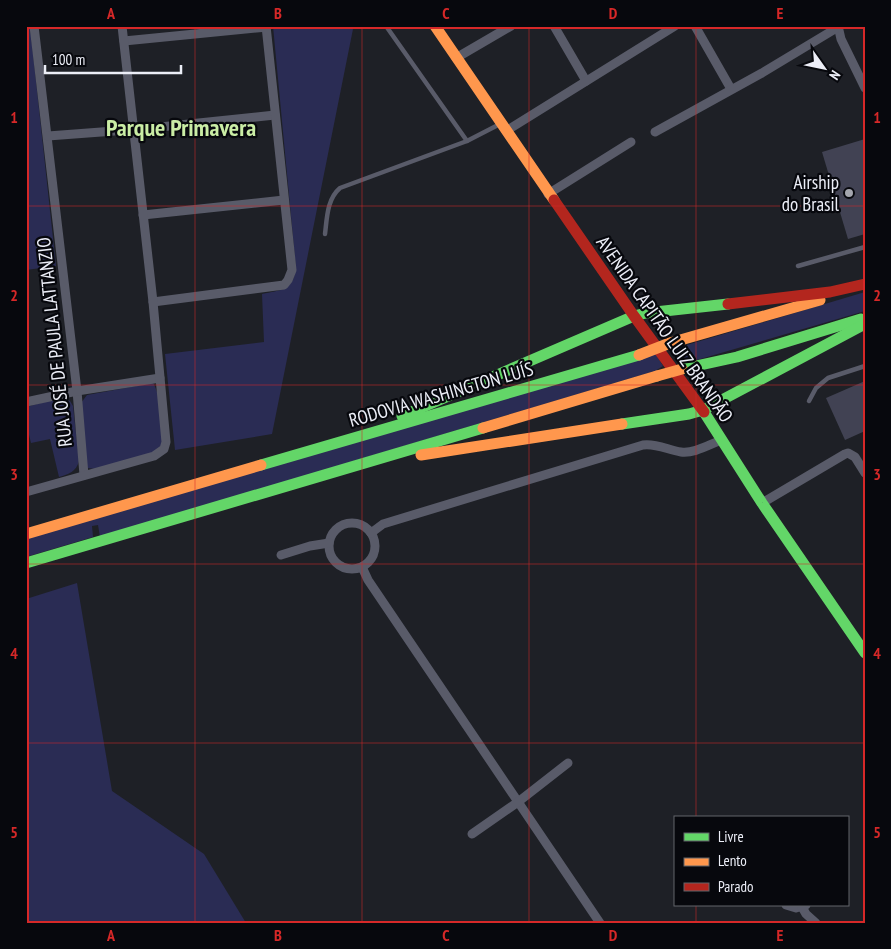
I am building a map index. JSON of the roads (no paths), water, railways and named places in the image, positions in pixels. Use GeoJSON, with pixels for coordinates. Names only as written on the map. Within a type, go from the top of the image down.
{"type":"FeatureCollection","features":[{"type":"Feature","properties":{"kind":"main road","name":"AVENIDA CAPITÃO LUIZ BRANDÃO"},"geometry":{"type":"LineString","coordinates":[[435,26],[548,194],[703,410],[762,503],[865,653]]}},
{"type":"Feature","properties":{"kind":"main road"},"geometry":{"type":"LineString","coordinates":[[349,440],[634,316],[646,313],[830,292],[865,285]]}},
{"type":"Feature","properties":{"kind":"main road","name":"RODOVIA WASHINGTON LUÍS"},"geometry":{"type":"LineString","coordinates":[[26,534],[638,355],[670,343],[865,285]]}},
{"type":"Feature","properties":{"kind":"main road"},"geometry":{"type":"LineString","coordinates":[[26,564],[278,488],[382,460],[657,376],[737,358],[865,318]]}},
{"type":"Feature","properties":{"kind":"main road"},"geometry":{"type":"LineString","coordinates":[[382,460],[689,414],[703,410],[865,324]]}},
{"type":"Feature","properties":{"kind":"street","name":"RUA JOSÉ DE PAULA LATTANZIO"},"geometry":{"type":"LineString","coordinates":[[34,26],[77,391],[84,475]]}},
{"type":"Feature","properties":{"kind":"street"},"geometry":{"type":"LineString","coordinates":[[26,492],[154,456],[164,449],[166,442],[144,215],[122,26]]}},
{"type":"Feature","properties":{"kind":"street"},"geometry":{"type":"LineString","coordinates":[[456,58],[511,26]]}},
{"type":"Feature","properties":{"kind":"street"},"geometry":{"type":"LineString","coordinates":[[554,26],[586,81]]}},
{"type":"Feature","properties":{"kind":"street"},"geometry":{"type":"LineString","coordinates":[[504,127],[586,81],[675,26]]}},
{"type":"Feature","properties":{"kind":"street"},"geometry":{"type":"LineString","coordinates":[[696,26],[731,89]]}},
{"type":"Feature","properties":{"kind":"street"},"geometry":{"type":"LineString","coordinates":[[655,132],[762,73],[839,26],[841,40],[865,88]]}},
{"type":"Feature","properties":{"kind":"street"},"geometry":{"type":"LineString","coordinates":[[124,41],[266,27],[292,270],[288,280],[284,284],[153,302]]}},
{"type":"Feature","properties":{"kind":"street"},"geometry":{"type":"LineString","coordinates":[[48,136],[134,130],[275,114]]}},
{"type":"Feature","properties":{"kind":"street"},"geometry":{"type":"LineString","coordinates":[[548,194],[631,142]]}},
{"type":"Feature","properties":{"kind":"street"},"geometry":{"type":"LineString","coordinates":[[144,215],[284,200]]}},
{"type":"Feature","properties":{"kind":"street"},"geometry":{"type":"LineString","coordinates":[[26,402],[77,391],[160,378]]}},
{"type":"Feature","properties":{"kind":"street"},"geometry":{"type":"LineString","coordinates":[[371,534],[383,524],[642,445],[651,444],[682,452],[691,452],[722,440]]}},
{"type":"Feature","properties":{"kind":"street"},"geometry":{"type":"LineString","coordinates":[[762,503],[848,453],[855,457],[865,473]]}},
{"type":"Feature","properties":{"kind":"street"},"geometry":{"type":"LineString","coordinates":[[353,523],[363,526],[371,534],[375,550],[371,560],[362,567],[351,569],[341,566],[336,563],[330,554],[329,543],[337,528],[353,523]]}},
{"type":"Feature","properties":{"kind":"street"},"geometry":{"type":"LineString","coordinates":[[281,555],[310,546],[329,543]]}},
{"type":"Feature","properties":{"kind":"street"},"geometry":{"type":"LineString","coordinates":[[362,567],[368,580],[600,923]]}},
{"type":"Feature","properties":{"kind":"street"},"geometry":{"type":"LineString","coordinates":[[472,834],[518,802],[568,763]]}},
{"type":"Feature","properties":{"kind":"street"},"geometry":{"type":"LineString","coordinates":[[789,906],[796,908],[804,906],[806,914],[816,923]]}},
{"type":"Feature","properties":{"kind":"lane"},"geometry":{"type":"LineString","coordinates":[[386,26],[467,141]]}},
{"type":"Feature","properties":{"kind":"lane"},"geometry":{"type":"LineString","coordinates":[[325,234],[330,200],[340,188],[504,127]]}},
{"type":"Feature","properties":{"kind":"lane"},"geometry":{"type":"LineString","coordinates":[[798,266],[865,247]]}},
{"type":"Feature","properties":{"kind":"lane"},"geometry":{"type":"LineString","coordinates":[[809,401],[816,388],[828,378],[865,366]]}},
{"type":"Feature","properties":{"kind":"place","name":"Airship do Brasil"},"geometry":{"type":"Point","coordinates":[849,193]}},
{"type":"Feature","properties":{"kind":"district","name":"Parque Primavera"},"geometry":{"type":"Point","coordinates":[181,128]}}]}
